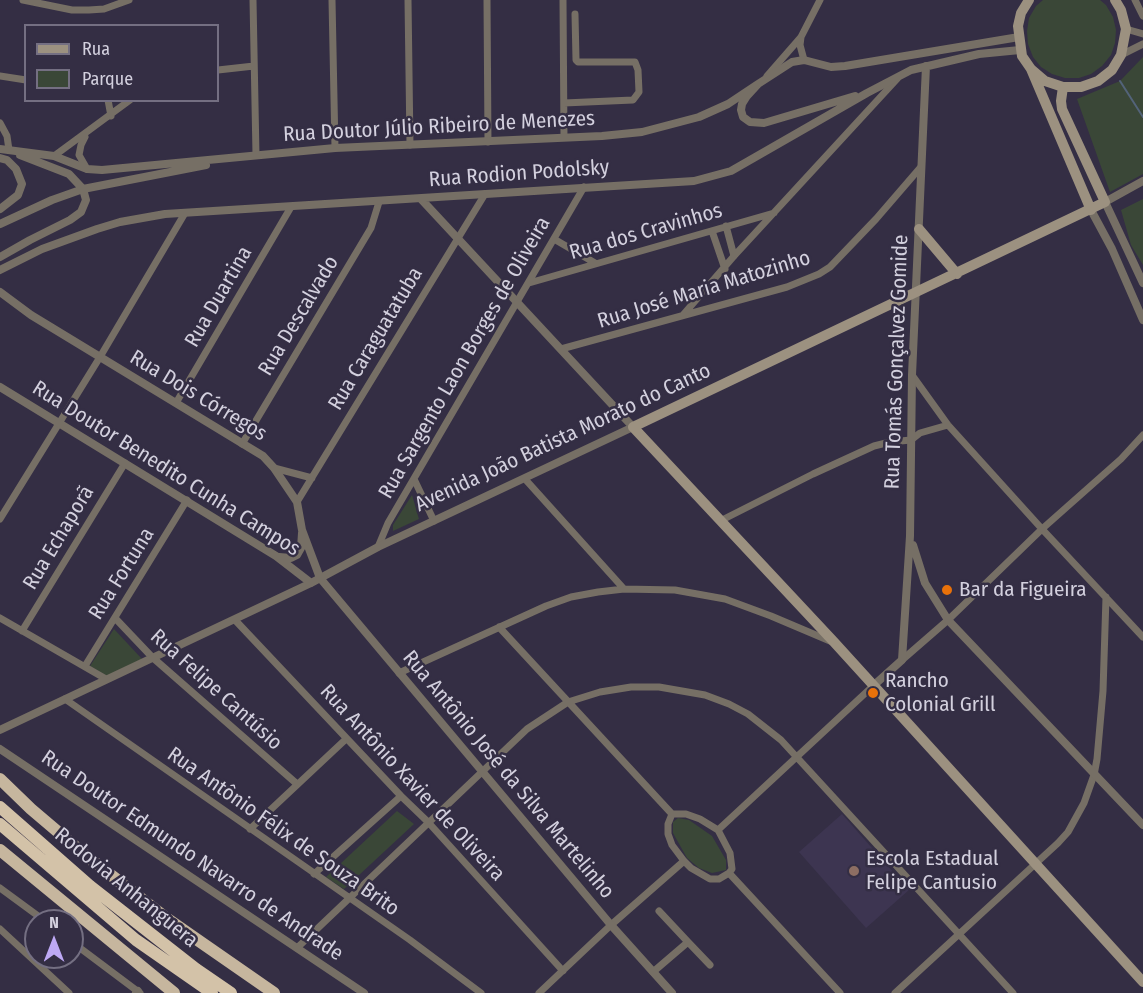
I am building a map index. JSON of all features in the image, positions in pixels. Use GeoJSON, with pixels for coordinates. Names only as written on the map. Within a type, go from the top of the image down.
{"type":"FeatureCollection","features":[{"type":"Feature","properties":{"kind":"highway"},"geometry":{"type":"LineString","coordinates":[[0,779],[31,809],[93,861],[166,918],[274,993]]}},
{"type":"Feature","properties":{"kind":"highway","name":"Rodovia Anhanguera"},"geometry":{"type":"LineString","coordinates":[[0,807],[107,900],[196,969],[231,993]]}},
{"type":"Feature","properties":{"kind":"highway","name":"Rodovia Anhanguera"},"geometry":{"type":"LineString","coordinates":[[0,824],[136,940],[211,993]]}},
{"type":"Feature","properties":{"kind":"highway"},"geometry":{"type":"LineString","coordinates":[[0,850],[174,993]]}},
{"type":"Feature","properties":{"kind":"main road"},"geometry":{"type":"LineString","coordinates":[[1028,0],[1021,13],[1018,26],[1020,50],[1031,69],[1091,210]]}},
{"type":"Feature","properties":{"kind":"main road"},"geometry":{"type":"LineString","coordinates":[[1031,69],[1045,81],[1063,87],[1081,87],[1098,81],[1112,70],[1122,55],[1126,29],[1115,0]]}},
{"type":"Feature","properties":{"kind":"main road"},"geometry":{"type":"LineString","coordinates":[[1123,17],[1126,0]]}},
{"type":"Feature","properties":{"kind":"main road"},"geometry":{"type":"LineString","coordinates":[[1063,87],[1062,109],[1105,202]]}},
{"type":"Feature","properties":{"kind":"main road","name":"Avenida João Batista Morato do Canto"},"geometry":{"type":"LineString","coordinates":[[633,427],[1105,202]]}},
{"type":"Feature","properties":{"kind":"main road"},"geometry":{"type":"LineString","coordinates":[[919,229],[957,274]]}},
{"type":"Feature","properties":{"kind":"main road"},"geometry":{"type":"LineString","coordinates":[[633,427],[834,642],[1143,982]]}},
{"type":"Feature","properties":{"kind":"street"},"geometry":{"type":"LineString","coordinates":[[23,0],[72,10],[89,10],[104,9],[129,0]]}},
{"type":"Feature","properties":{"kind":"street"},"geometry":{"type":"LineString","coordinates":[[253,0],[256,155]]}},
{"type":"Feature","properties":{"kind":"street"},"geometry":{"type":"LineString","coordinates":[[332,0],[335,148]]}},
{"type":"Feature","properties":{"kind":"street"},"geometry":{"type":"LineString","coordinates":[[408,0],[410,145]]}},
{"type":"Feature","properties":{"kind":"street"},"geometry":{"type":"LineString","coordinates":[[487,0],[488,142]]}},
{"type":"Feature","properties":{"kind":"street"},"geometry":{"type":"LineString","coordinates":[[563,0],[564,137]]}},
{"type":"Feature","properties":{"kind":"street","name":"Rua Doutor Júlio Ribeiro de Menezes"},"geometry":{"type":"LineString","coordinates":[[4,150],[54,156],[87,169],[102,170],[335,148],[488,142],[642,132],[715,111],[758,84],[801,37],[820,0]]}},
{"type":"Feature","properties":{"kind":"street"},"geometry":{"type":"LineString","coordinates":[[1136,0],[1143,16]]}},
{"type":"Feature","properties":{"kind":"street"},"geometry":{"type":"LineString","coordinates":[[564,103],[629,101],[635,99],[639,92],[638,70],[635,62],[578,62],[576,60],[575,14]]}},
{"type":"Feature","properties":{"kind":"street"},"geometry":{"type":"LineString","coordinates":[[1126,29],[1143,34]]}},
{"type":"Feature","properties":{"kind":"street"},"geometry":{"type":"LineString","coordinates":[[801,37],[800,45],[804,60]]}},
{"type":"Feature","properties":{"kind":"street"},"geometry":{"type":"LineString","coordinates":[[867,93],[764,123],[750,122],[743,117],[741,110],[747,96],[758,84],[784,66],[804,60],[831,67],[845,66],[1019,37]]}},
{"type":"Feature","properties":{"kind":"street"},"geometry":{"type":"LineString","coordinates":[[1122,55],[1143,44]]}},
{"type":"Feature","properties":{"kind":"street","name":"Rua Rodion Podolsky"},"geometry":{"type":"LineString","coordinates":[[0,270],[42,249],[104,226],[145,217],[694,181],[731,171],[901,75],[926,66],[979,54],[1020,50]]}},
{"type":"Feature","properties":{"kind":"street"},"geometry":{"type":"LineString","coordinates":[[219,70],[254,66]]}},
{"type":"Feature","properties":{"kind":"street","name":"Rua Tomás Gonçalvez Gomide"},"geometry":{"type":"LineString","coordinates":[[902,660],[910,536],[912,375],[926,66]]}},
{"type":"Feature","properties":{"kind":"street"},"geometry":{"type":"LineString","coordinates":[[682,316],[734,256],[901,75]]}},
{"type":"Feature","properties":{"kind":"street"},"geometry":{"type":"LineString","coordinates":[[1,77],[24,80]]}},
{"type":"Feature","properties":{"kind":"street"},"geometry":{"type":"LineString","coordinates":[[108,102],[111,116]]}},
{"type":"Feature","properties":{"kind":"street"},"geometry":{"type":"LineString","coordinates":[[54,156],[128,102]]}},
{"type":"Feature","properties":{"kind":"street"},"geometry":{"type":"LineString","coordinates":[[0,123],[7,136],[4,150],[69,174],[83,189],[86,200],[81,212],[70,220],[0,257]]}},
{"type":"Feature","properties":{"kind":"street"},"geometry":{"type":"LineString","coordinates":[[87,134],[79,150],[87,169]]}},
{"type":"Feature","properties":{"kind":"street"},"geometry":{"type":"LineString","coordinates":[[0,158],[16,169],[22,183],[18,195],[0,210]]}},
{"type":"Feature","properties":{"kind":"street"},"geometry":{"type":"LineString","coordinates":[[0,224],[52,200],[83,189],[223,160]]}},
{"type":"Feature","properties":{"kind":"street","name":"Rua José Maria Matozinho"},"geometry":{"type":"LineString","coordinates":[[561,349],[787,287],[819,274],[830,267],[861,235],[920,168]]}},
{"type":"Feature","properties":{"kind":"street","name":"Avenida João Batista Morato do Canto"},"geometry":{"type":"LineString","coordinates":[[1105,202],[1143,181]]}},
{"type":"Feature","properties":{"kind":"street","name":"Rua Sargento Laon Borges de Oliveira"},"geometry":{"type":"LineString","coordinates":[[378,547],[388,523],[584,187]]}},
{"type":"Feature","properties":{"kind":"street","name":"Rua Caraguatatuba"},"geometry":{"type":"LineString","coordinates":[[297,502],[485,194]]}},
{"type":"Feature","properties":{"kind":"street"},"geometry":{"type":"LineString","coordinates":[[421,199],[458,236],[633,427]]}},
{"type":"Feature","properties":{"kind":"street","name":"Rua Descalvado"},"geometry":{"type":"LineString","coordinates":[[243,444],[371,228],[379,202]]}},
{"type":"Feature","properties":{"kind":"street"},"geometry":{"type":"LineString","coordinates":[[1105,202],[1143,283]]}},
{"type":"Feature","properties":{"kind":"street","name":"Rua Duartina"},"geometry":{"type":"LineString","coordinates":[[176,403],[291,207]]}},
{"type":"Feature","properties":{"kind":"street"},"geometry":{"type":"LineString","coordinates":[[1091,210],[1112,249],[1143,320]]}},
{"type":"Feature","properties":{"kind":"street"},"geometry":{"type":"LineString","coordinates":[[0,519],[185,213]]}},
{"type":"Feature","properties":{"kind":"street","name":"Rua dos Cravinhos"},"geometry":{"type":"LineString","coordinates":[[529,283],[774,213]]}},
{"type":"Feature","properties":{"kind":"street"},"geometry":{"type":"LineString","coordinates":[[726,226],[734,256]]}},
{"type":"Feature","properties":{"kind":"street"},"geometry":{"type":"LineString","coordinates":[[712,231],[725,269]]}},
{"type":"Feature","properties":{"kind":"street"},"geometry":{"type":"LineString","coordinates":[[554,239],[595,263]]}},
{"type":"Feature","properties":{"kind":"street","name":"Rua Dois Córregos"},"geometry":{"type":"LineString","coordinates":[[0,292],[32,315],[263,456],[297,502],[302,530],[313,560],[316,581]]}},
{"type":"Feature","properties":{"kind":"street"},"geometry":{"type":"LineString","coordinates":[[912,375],[948,425],[1143,637]]}},
{"type":"Feature","properties":{"kind":"street","name":"Rua Doutor Benedito Cunha Campos"},"geometry":{"type":"LineString","coordinates":[[0,387],[187,500],[276,556],[295,571],[316,581]]}},
{"type":"Feature","properties":{"kind":"street"},"geometry":{"type":"LineString","coordinates":[[720,521],[874,446],[911,440],[921,433],[948,425]]}},
{"type":"Feature","properties":{"kind":"street","name":"Avenida João Batista Morato do Canto"},"geometry":{"type":"LineString","coordinates":[[0,730],[235,620],[316,581],[378,547],[633,427]]}},
{"type":"Feature","properties":{"kind":"street"},"geometry":{"type":"LineString","coordinates":[[718,830],[873,686],[948,620],[1042,529],[1121,459],[1143,435]]}},
{"type":"Feature","properties":{"kind":"street","name":"Rua Echaporã"},"geometry":{"type":"LineString","coordinates":[[22,631],[124,463]]}},
{"type":"Feature","properties":{"kind":"street"},"geometry":{"type":"LineString","coordinates":[[274,468],[312,478]]}},
{"type":"Feature","properties":{"kind":"street"},"geometry":{"type":"LineString","coordinates":[[414,479],[434,521]]}},
{"type":"Feature","properties":{"kind":"street"},"geometry":{"type":"LineString","coordinates":[[525,479],[624,589]]}},
{"type":"Feature","properties":{"kind":"street","name":"Rua Fortuna"},"geometry":{"type":"LineString","coordinates":[[85,666],[187,500]]}},
{"type":"Feature","properties":{"kind":"street"},"geometry":{"type":"LineString","coordinates":[[295,571],[302,530]]}},
{"type":"Feature","properties":{"kind":"street"},"geometry":{"type":"LineString","coordinates":[[910,536],[925,583],[948,620],[1143,825]]}},
{"type":"Feature","properties":{"kind":"street"},"geometry":{"type":"LineString","coordinates":[[276,556],[291,558],[302,555],[313,560]]}},
{"type":"Feature","properties":{"kind":"street","name":"Rua Antônio José da Silva Martelinho"},"geometry":{"type":"LineString","coordinates":[[316,581],[399,673],[611,925],[672,993]]}},
{"type":"Feature","properties":{"kind":"street"},"geometry":{"type":"LineString","coordinates":[[399,673],[525,614],[571,597],[624,589],[675,590],[725,599],[771,615],[834,642]]}},
{"type":"Feature","properties":{"kind":"street"},"geometry":{"type":"LineString","coordinates":[[895,993],[1068,832],[1084,802],[1094,775],[1103,691],[1106,597]]}},
{"type":"Feature","properties":{"kind":"street"},"geometry":{"type":"LineString","coordinates":[[0,618],[106,679]]}},
{"type":"Feature","properties":{"kind":"street","name":"Rua Felipe Cantúsio"},"geometry":{"type":"LineString","coordinates":[[115,618],[152,657],[297,784]]}},
{"type":"Feature","properties":{"kind":"street","name":"Rua Antônio Xavier de Oliveira"},"geometry":{"type":"LineString","coordinates":[[235,620],[346,739],[428,822],[563,971]]}},
{"type":"Feature","properties":{"kind":"street"},"geometry":{"type":"LineString","coordinates":[[499,627],[672,814],[687,814],[718,830],[730,854],[732,869],[729,873],[719,879],[710,879],[684,861],[672,845],[668,834],[668,824],[672,814]]}},
{"type":"Feature","properties":{"kind":"street"},"geometry":{"type":"LineString","coordinates":[[297,948],[527,729],[568,702],[600,692],[631,687],[683,689],[705,694],[748,714],[781,740],[1013,993]]}},
{"type":"Feature","properties":{"kind":"street","name":"Rua Antônio Félix de Souza Brito"},"geometry":{"type":"LineString","coordinates":[[64,699],[351,898],[481,993]]}},
{"type":"Feature","properties":{"kind":"street"},"geometry":{"type":"LineString","coordinates":[[249,829],[346,739]]}},
{"type":"Feature","properties":{"kind":"street","name":"Rua Doutor Edmundo Navarro de Andrade"},"geometry":{"type":"LineString","coordinates":[[0,749],[364,993]]}},
{"type":"Feature","properties":{"kind":"street"},"geometry":{"type":"LineString","coordinates":[[314,874],[401,796]]}},
{"type":"Feature","properties":{"kind":"street"},"geometry":{"type":"LineString","coordinates":[[539,993],[611,925],[684,861]]}},
{"type":"Feature","properties":{"kind":"street"},"geometry":{"type":"LineString","coordinates":[[729,873],[840,993]]}},
{"type":"Feature","properties":{"kind":"street"},"geometry":{"type":"LineString","coordinates":[[0,888],[29,909]]}},
{"type":"Feature","properties":{"kind":"street"},"geometry":{"type":"LineString","coordinates":[[659,911],[710,965]]}},
{"type":"Feature","properties":{"kind":"street"},"geometry":{"type":"LineString","coordinates":[[0,929],[69,993]]}},
{"type":"Feature","properties":{"kind":"street"},"geometry":{"type":"LineString","coordinates":[[653,972],[688,942]]}},
{"type":"Feature","properties":{"kind":"street"},"geometry":{"type":"LineString","coordinates":[[84,951],[138,992]]}},
{"type":"Feature","properties":{"kind":"shaded area","name":"Escola Estadual Felipe Cantusio"},"geometry":{"type":"Polygon","coordinates":[[[842,814],[909,890],[866,928],[799,852],[842,814]]]}},
{"type":"Feature","properties":{"kind":"green space"},"geometry":{"type":"Polygon","coordinates":[[[1043,0],[1100,0],[1106,5],[1113,17],[1116,30],[1111,55],[1102,66],[1091,74],[1079,78],[1065,78],[1041,67],[1033,57],[1028,44],[1027,31],[1029,18],[1036,6],[1043,0]]]}},
{"type":"Feature","properties":{"kind":"green space"},"geometry":{"type":"Polygon","coordinates":[[[1143,57],[1143,174],[1110,192],[1077,99],[1120,81],[1143,57]]]}},
{"type":"Feature","properties":{"kind":"green space"},"geometry":{"type":"Polygon","coordinates":[[[1143,199],[1143,265],[1131,245],[1121,210],[1143,199]]]}},
{"type":"Feature","properties":{"kind":"green space"},"geometry":{"type":"Polygon","coordinates":[[[412,495],[419,519],[393,531],[393,525],[412,495]]]}},
{"type":"Feature","properties":{"kind":"green space"},"geometry":{"type":"Polygon","coordinates":[[[114,629],[142,659],[107,676],[90,666],[114,629]]]}},
{"type":"Feature","properties":{"kind":"green space"},"geometry":{"type":"Polygon","coordinates":[[[397,811],[414,824],[344,889],[326,877],[397,811]]]}},
{"type":"Feature","properties":{"kind":"green space"},"geometry":{"type":"Polygon","coordinates":[[[678,818],[689,820],[712,836],[726,860],[726,870],[712,873],[699,868],[687,858],[673,833],[673,822],[678,818]]]}},
{"type":"Feature","properties":{"kind":"waterway"},"geometry":{"type":"LineString","coordinates":[[1120,81],[1143,117]]}},
{"type":"Feature","properties":{"kind":"place","name":"Bar da Figueira"},"geometry":{"type":"Point","coordinates":[947,590]}},
{"type":"Feature","properties":{"kind":"place","name":"Rancho Colonial Grill"},"geometry":{"type":"Point","coordinates":[873,693]}},
{"type":"Feature","properties":{"kind":"place","name":"Escola Estadual Felipe Cantusio"},"geometry":{"type":"Point","coordinates":[854,871]}}]}
